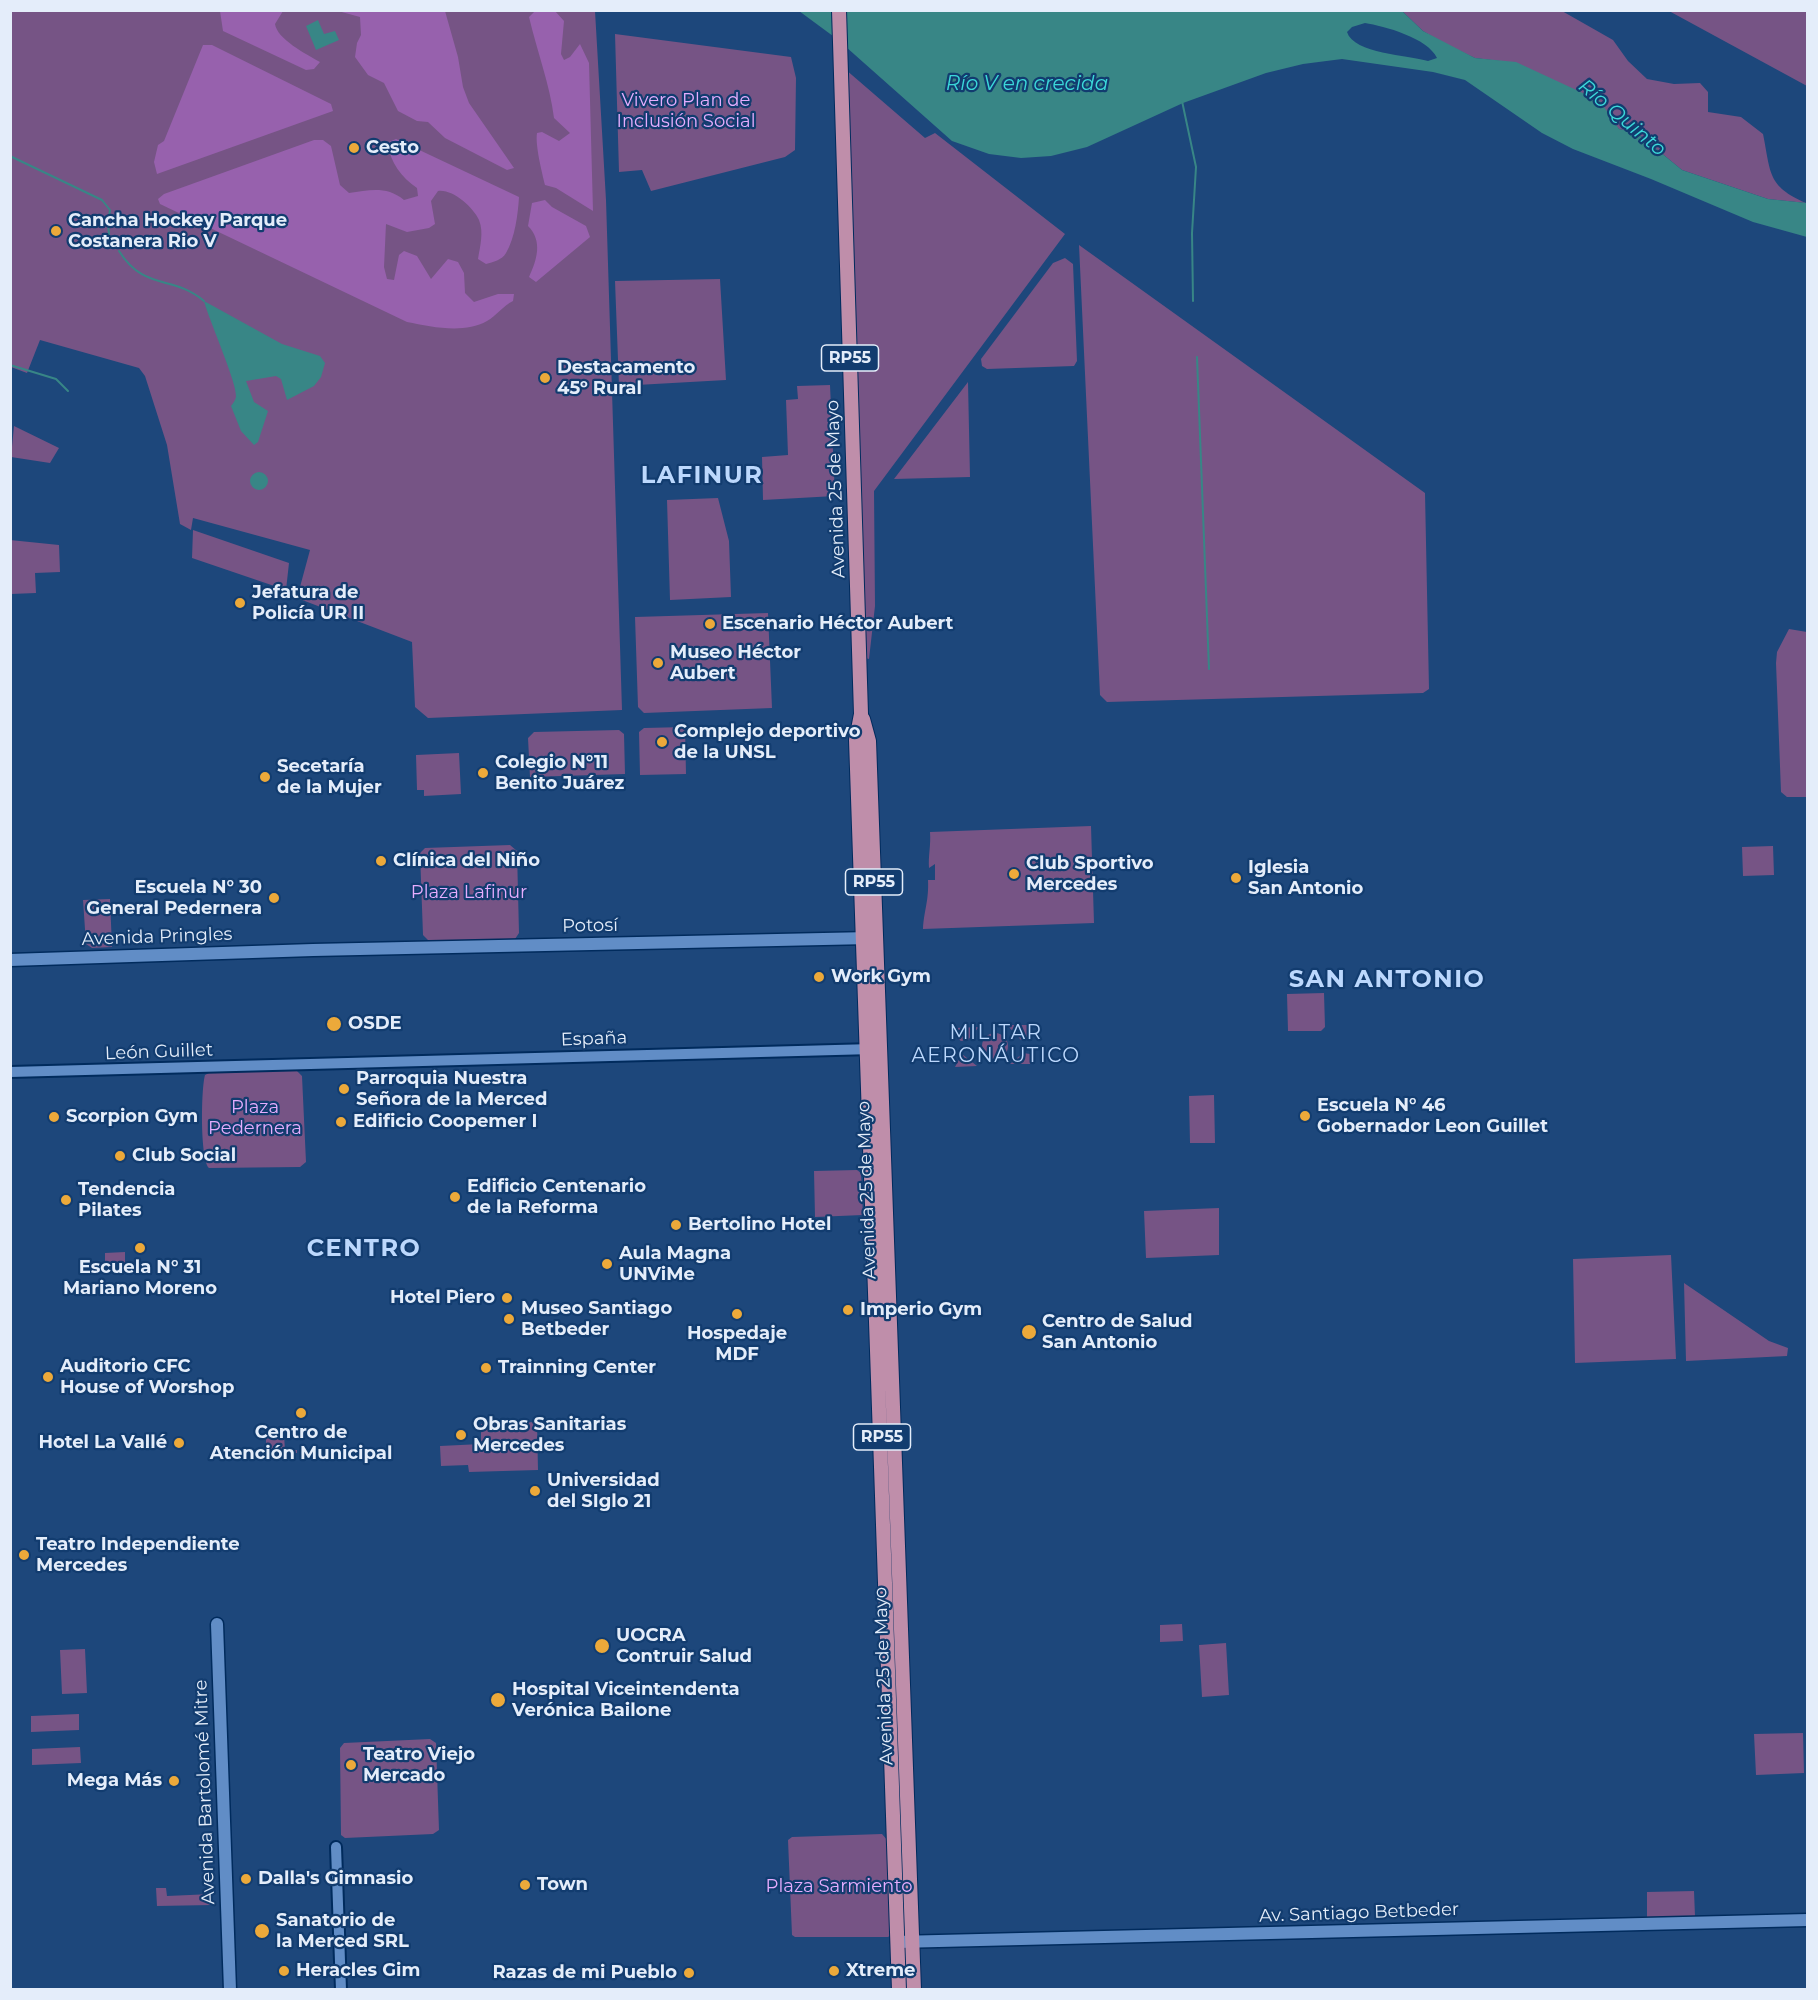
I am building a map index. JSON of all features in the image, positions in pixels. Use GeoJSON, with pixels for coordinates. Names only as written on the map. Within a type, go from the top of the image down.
{"type":"FeatureCollection","features":[{"type":"Feature","properties":{"kind":"main road","name":"Avenida 25 de Mayo"},"geometry":{"type":"LineString","coordinates":[[839,10],[861,714],[856,740],[870,938],[914,1989]]}},
{"type":"Feature","properties":{"kind":"main road","name":"Potosí"},"geometry":{"type":"LineString","coordinates":[[305,950],[870,938]]}},
{"type":"Feature","properties":{"kind":"main road","name":"Avenida Pringles"},"geometry":{"type":"LineString","coordinates":[[10,960],[305,950]]}},
{"type":"Feature","properties":{"kind":"main road","name":"Avenida 25 de Mayo"},"geometry":{"type":"LineString","coordinates":[[878,1160],[899,1989]]}},
{"type":"Feature","properties":{"kind":"main road","name":"Avenida Bartolomé Mitre"},"geometry":{"type":"LineString","coordinates":[[217,1624],[230,1989]]}},
{"type":"Feature","properties":{"kind":"main road","name":"Av. Santiago Betbeder"},"geometry":{"type":"LineString","coordinates":[[897,1942],[1808,1920]]}},
{"type":"Feature","properties":{"kind":"street","name":"España"},"geometry":{"type":"LineString","coordinates":[[309,1063],[874,1049]]}},
{"type":"Feature","properties":{"kind":"street","name":"León Guillet"},"geometry":{"type":"LineString","coordinates":[[10,1072],[309,1063]]}},
{"type":"Feature","properties":{"kind":"street"},"geometry":{"type":"LineString","coordinates":[[336,1847],[341,1989]]}},
{"type":"Feature","properties":{"kind":"green space"},"geometry":{"type":"Polygon","coordinates":[[[10,11],[595,11],[606,200],[622,710],[428,718],[415,707],[412,642],[297,598],[310,550],[193,518],[191,530],[180,524],[167,445],[145,376],[139,368],[40,340],[27,373],[11,367],[10,11]]]}},
{"type":"Feature","properties":{"kind":"green space"},"geometry":{"type":"Polygon","coordinates":[[[1402,11],[1562,11],[1613,40],[1628,61],[1647,79],[1674,84],[1700,83],[1708,92],[1708,112],[1741,117],[1763,134],[1770,168],[1777,184],[1793,197],[1806,203],[1768,199],[1682,170],[1637,133],[1619,129],[1579,93],[1516,63],[1475,58],[1423,31],[1402,11]]]}},
{"type":"Feature","properties":{"kind":"green space"},"geometry":{"type":"Polygon","coordinates":[[[1669,11],[1807,11],[1807,86],[1669,11]]]}},
{"type":"Feature","properties":{"kind":"green space","name":"Vivero Plan de Inclusión Social"},"geometry":{"type":"Polygon","coordinates":[[[615,34],[791,57],[796,78],[795,150],[785,157],[651,191],[642,170],[619,172],[615,34]]]}},
{"type":"Feature","properties":{"kind":"green space"},"geometry":{"type":"Polygon","coordinates":[[[845,69],[925,138],[935,133],[1065,234],[874,491],[875,606],[869,659],[865,658],[845,69]]]}},
{"type":"Feature","properties":{"kind":"green space"},"geometry":{"type":"Polygon","coordinates":[[[1079,245],[1425,493],[1429,689],[1423,693],[1107,702],[1100,695],[1079,245]]]}},
{"type":"Feature","properties":{"kind":"green space"},"geometry":{"type":"Polygon","coordinates":[[[1065,258],[1073,264],[1077,361],[1074,366],[987,369],[982,366],[981,359],[1053,263],[1065,258]]]}},
{"type":"Feature","properties":{"kind":"green space"},"geometry":{"type":"Polygon","coordinates":[[[720,279],[726,380],[619,386],[615,281],[720,279]]]}},
{"type":"Feature","properties":{"kind":"green space"},"geometry":{"type":"Polygon","coordinates":[[[968,382],[970,477],[894,479],[968,382]]]}},
{"type":"Feature","properties":{"kind":"green space"},"geometry":{"type":"Polygon","coordinates":[[[830,385],[835,496],[763,500],[762,457],[788,455],[786,400],[798,399],[797,386],[830,385]]]}},
{"type":"Feature","properties":{"kind":"green space"},"geometry":{"type":"Polygon","coordinates":[[[14,426],[59,448],[50,463],[11,457],[14,426]]]}},
{"type":"Feature","properties":{"kind":"green space"},"geometry":{"type":"Polygon","coordinates":[[[718,498],[729,541],[731,597],[670,600],[667,500],[718,498]]]}},
{"type":"Feature","properties":{"kind":"green space"},"geometry":{"type":"Polygon","coordinates":[[[193,530],[289,563],[286,590],[192,558],[193,530]]]}},
{"type":"Feature","properties":{"kind":"green space"},"geometry":{"type":"Polygon","coordinates":[[[10,540],[59,545],[60,572],[35,573],[36,593],[11,594],[10,540]]]}},
{"type":"Feature","properties":{"kind":"green space"},"geometry":{"type":"Polygon","coordinates":[[[768,613],[772,708],[644,713],[638,707],[635,617],[768,613]]]}},
{"type":"Feature","properties":{"kind":"green space"},"geometry":{"type":"Polygon","coordinates":[[[1789,629],[1807,632],[1807,797],[1787,797],[1781,792],[1776,663],[1777,652],[1789,629]]]}},
{"type":"Feature","properties":{"kind":"green space","name":"Complejo deportivo de la UNSL"},"geometry":{"type":"Polygon","coordinates":[[[685,727],[686,774],[640,775],[639,732],[644,728],[685,727]]]}},
{"type":"Feature","properties":{"kind":"green space"},"geometry":{"type":"Polygon","coordinates":[[[619,730],[624,734],[625,774],[530,777],[528,738],[534,732],[619,730]]]}},
{"type":"Feature","properties":{"kind":"green space"},"geometry":{"type":"Polygon","coordinates":[[[459,753],[461,794],[424,796],[424,790],[417,790],[416,755],[459,753]]]}},
{"type":"Feature","properties":{"kind":"green space","name":"Club Sportivo Mercedes"},"geometry":{"type":"Polygon","coordinates":[[[1091,826],[1094,923],[923,929],[928,880],[935,880],[935,864],[929,868],[930,832],[1091,826]]]}},
{"type":"Feature","properties":{"kind":"green space","name":"Plaza Lafinur"},"geometry":{"type":"Polygon","coordinates":[[[510,845],[517,851],[519,933],[515,939],[429,941],[423,935],[420,853],[425,848],[510,845]]]}},
{"type":"Feature","properties":{"kind":"green space"},"geometry":{"type":"Polygon","coordinates":[[[1773,846],[1774,875],[1743,876],[1742,847],[1773,846]]]}},
{"type":"Feature","properties":{"kind":"green space"},"geometry":{"type":"Polygon","coordinates":[[[110,899],[112,947],[92,948],[86,944],[83,900],[110,899]]]}},
{"type":"Feature","properties":{"kind":"green space"},"geometry":{"type":"Polygon","coordinates":[[[1324,993],[1325,1027],[1321,1031],[1288,1031],[1287,994],[1324,993]]]}},
{"type":"Feature","properties":{"kind":"green space"},"geometry":{"type":"Polygon","coordinates":[[[1007,1025],[1032,1025],[1031,1032],[1026,1039],[1021,1040],[1007,1025]]]}},
{"type":"Feature","properties":{"kind":"green space"},"geometry":{"type":"Polygon","coordinates":[[[979,1027],[968,1040],[961,1041],[957,1038],[955,1028],[979,1027]]]}},
{"type":"Feature","properties":{"kind":"green space"},"geometry":{"type":"Polygon","coordinates":[[[995,1033],[1004,1037],[1008,1046],[1004,1055],[995,1059],[986,1055],[982,1046],[986,1037],[995,1033]]]}},
{"type":"Feature","properties":{"kind":"green space"},"geometry":{"type":"Polygon","coordinates":[[[1023,1053],[1030,1054],[1032,1064],[1010,1064],[1023,1053]]]}},
{"type":"Feature","properties":{"kind":"green space"},"geometry":{"type":"Polygon","coordinates":[[[962,1054],[977,1066],[955,1067],[962,1054]]]}},
{"type":"Feature","properties":{"kind":"green space","name":"Plaza Pedernera"},"geometry":{"type":"Polygon","coordinates":[[[295,1069],[302,1076],[306,1162],[300,1167],[209,1168],[203,1138],[202,1108],[205,1075],[211,1072],[295,1069]]]}},
{"type":"Feature","properties":{"kind":"green space"},"geometry":{"type":"Polygon","coordinates":[[[1214,1095],[1215,1143],[1190,1143],[1189,1096],[1214,1095]]]}},
{"type":"Feature","properties":{"kind":"green space"},"geometry":{"type":"Polygon","coordinates":[[[857,1170],[861,1173],[863,1215],[815,1217],[814,1171],[857,1170]]]}},
{"type":"Feature","properties":{"kind":"green space"},"geometry":{"type":"Polygon","coordinates":[[[1219,1208],[1219,1255],[1146,1258],[1144,1211],[1219,1208]]]}},
{"type":"Feature","properties":{"kind":"green space"},"geometry":{"type":"Polygon","coordinates":[[[125,1252],[125,1264],[105,1265],[105,1253],[125,1252]]]}},
{"type":"Feature","properties":{"kind":"green space"},"geometry":{"type":"Polygon","coordinates":[[[1671,1255],[1676,1359],[1575,1363],[1573,1259],[1671,1255]]]}},
{"type":"Feature","properties":{"kind":"green space"},"geometry":{"type":"Polygon","coordinates":[[[1684,1283],[1769,1341],[1788,1348],[1787,1356],[1686,1361],[1684,1283]]]}},
{"type":"Feature","properties":{"kind":"green space"},"geometry":{"type":"Polygon","coordinates":[[[537,1422],[538,1470],[469,1472],[468,1465],[441,1466],[440,1446],[481,1444],[481,1424],[537,1422]]]}},
{"type":"Feature","properties":{"kind":"green space"},"geometry":{"type":"Polygon","coordinates":[[[277,1430],[277,1435],[284,1435],[285,1450],[297,1450],[297,1453],[266,1453],[266,1431],[277,1430]]]}},
{"type":"Feature","properties":{"kind":"green space"},"geometry":{"type":"Polygon","coordinates":[[[1182,1624],[1183,1641],[1160,1642],[1160,1625],[1182,1624]]]}},
{"type":"Feature","properties":{"kind":"green space"},"geometry":{"type":"Polygon","coordinates":[[[1226,1643],[1229,1695],[1202,1697],[1199,1645],[1226,1643]]]}},
{"type":"Feature","properties":{"kind":"green space"},"geometry":{"type":"Polygon","coordinates":[[[85,1649],[87,1693],[62,1694],[60,1650],[85,1649]]]}},
{"type":"Feature","properties":{"kind":"green space"},"geometry":{"type":"Polygon","coordinates":[[[79,1714],[79,1730],[31,1732],[31,1716],[79,1714]]]}},
{"type":"Feature","properties":{"kind":"green space"},"geometry":{"type":"Polygon","coordinates":[[[1803,1733],[1804,1773],[1756,1775],[1754,1734],[1803,1733]]]}},
{"type":"Feature","properties":{"kind":"green space"},"geometry":{"type":"Polygon","coordinates":[[[430,1739],[436,1743],[439,1830],[433,1834],[345,1838],[341,1835],[340,1748],[344,1743],[430,1739]]]}},
{"type":"Feature","properties":{"kind":"green space"},"geometry":{"type":"Polygon","coordinates":[[[80,1747],[81,1763],[32,1765],[32,1749],[80,1747]]]}},
{"type":"Feature","properties":{"kind":"green space","name":"Plaza Sarmiento"},"geometry":{"type":"Polygon","coordinates":[[[882,1834],[888,1841],[891,1935],[888,1937],[795,1937],[792,1935],[788,1840],[792,1837],[882,1834]]]}},
{"type":"Feature","properties":{"kind":"green space"},"geometry":{"type":"Polygon","coordinates":[[[156,1888],[166,1888],[167,1896],[212,1894],[212,1905],[157,1906],[156,1888]]]}},
{"type":"Feature","properties":{"kind":"green space"},"geometry":{"type":"Polygon","coordinates":[[[1694,1891],[1695,1916],[1647,1918],[1647,1892],[1694,1891]]]}},
{"type":"Feature","properties":{"kind":"shaded area"},"geometry":{"type":"Polygon","coordinates":[[[536,10],[555,11],[564,21],[561,54],[564,60],[570,57],[580,44],[589,63],[593,211],[556,188],[545,185],[537,133],[542,132],[559,141],[570,133],[554,118],[529,17],[536,10]]]}},
{"type":"Feature","properties":{"kind":"shaded area"},"geometry":{"type":"Polygon","coordinates":[[[220,11],[283,11],[275,24],[277,30],[293,46],[320,62],[314,69],[306,70],[223,31],[220,11]]]}},
{"type":"Feature","properties":{"kind":"shaded area"},"geometry":{"type":"Polygon","coordinates":[[[338,11],[445,11],[469,103],[514,168],[507,170],[445,138],[428,122],[417,121],[398,111],[384,83],[368,75],[355,57],[361,35],[360,17],[338,11]]]}},
{"type":"Feature","properties":{"kind":"shaded area"},"geometry":{"type":"Polygon","coordinates":[[[203,45],[212,45],[331,104],[333,111],[157,174],[154,162],[158,145],[164,141],[203,45]]]}},
{"type":"Feature","properties":{"kind":"shaded area"},"geometry":{"type":"Polygon","coordinates":[[[396,139],[519,197],[516,226],[509,247],[502,257],[486,264],[478,259],[481,245],[479,220],[467,205],[450,193],[438,191],[431,201],[435,224],[429,228],[407,232],[386,224],[384,267],[387,279],[394,280],[399,255],[404,251],[417,256],[431,279],[448,259],[458,262],[464,273],[465,293],[474,302],[498,294],[514,294],[513,301],[487,321],[458,328],[407,322],[160,204],[158,199],[164,194],[314,140],[323,140],[331,146],[340,185],[349,193],[385,191],[404,200],[418,196],[417,188],[406,179],[391,157],[387,143],[396,139]]]}},
{"type":"Feature","properties":{"kind":"shaded area"},"geometry":{"type":"Polygon","coordinates":[[[545,200],[552,207],[586,226],[590,237],[536,282],[529,277],[536,257],[537,244],[528,226],[532,203],[545,200]]]}},
{"type":"Feature","properties":{"kind":"water","name":"Río V en crecida"},"geometry":{"type":"Polygon","coordinates":[[[799,11],[1402,11],[1423,31],[1475,58],[1516,62],[1600,101],[1619,129],[1637,133],[1682,170],[1768,199],[1807,203],[1807,237],[1753,222],[1573,149],[1542,133],[1465,80],[1433,72],[1342,59],[1303,64],[1266,73],[1183,103],[1087,147],[1051,156],[1021,158],[989,154],[952,141],[837,39],[799,11]],[[1365,23],[1352,27],[1347,32],[1360,45],[1370,49],[1428,61],[1437,58],[1432,51],[1415,39],[1394,30],[1365,23]]]}},
{"type":"Feature","properties":{"kind":"water"},"geometry":{"type":"Polygon","coordinates":[[[318,20],[324,34],[335,31],[339,40],[316,50],[306,26],[318,20]]]}},
{"type":"Feature","properties":{"kind":"water"},"geometry":{"type":"Polygon","coordinates":[[[204,301],[282,344],[320,356],[325,363],[321,377],[314,386],[287,400],[281,379],[276,376],[246,381],[254,402],[268,411],[258,442],[254,445],[241,431],[231,406],[236,397],[235,390],[204,301]]]}},
{"type":"Feature","properties":{"kind":"water"},"geometry":{"type":"Polygon","coordinates":[[[255,472],[263,472],[268,477],[266,488],[255,490],[250,485],[250,477],[255,472]]]}},
{"type":"Feature","properties":{"kind":"waterway"},"geometry":{"type":"LineString","coordinates":[[1182,101],[1196,167],[1192,233],[1193,301]]}},
{"type":"Feature","properties":{"kind":"waterway"},"geometry":{"type":"LineString","coordinates":[[10,156],[102,200],[110,210],[109,234]]}},
{"type":"Feature","properties":{"kind":"waterway"},"geometry":{"type":"LineString","coordinates":[[119,251],[129,264],[149,278],[181,288],[204,301]]}},
{"type":"Feature","properties":{"kind":"waterway"},"geometry":{"type":"LineString","coordinates":[[1197,357],[1209,669]]}},
{"type":"Feature","properties":{"kind":"waterway"},"geometry":{"type":"LineString","coordinates":[[10,365],[56,379],[68,391]]}},
{"type":"Feature","properties":{"kind":"place","name":"Cesto"},"geometry":{"type":"Point","coordinates":[354,148]}},
{"type":"Feature","properties":{"kind":"place","name":"Cancha Hockey Parque Costanera Rio V"},"geometry":{"type":"Point","coordinates":[56,231]}},
{"type":"Feature","properties":{"kind":"place","name":"Destacamento 45º Rural"},"geometry":{"type":"Point","coordinates":[545,378]}},
{"type":"Feature","properties":{"kind":"place","name":"Jefatura de Policía UR II"},"geometry":{"type":"Point","coordinates":[240,603]}},
{"type":"Feature","properties":{"kind":"place","name":"Escenario Héctor Aubert"},"geometry":{"type":"Point","coordinates":[710,624]}},
{"type":"Feature","properties":{"kind":"place","name":"Museo Héctor Aubert"},"geometry":{"type":"Point","coordinates":[658,663]}},
{"type":"Feature","properties":{"kind":"place","name":"Complejo deportivo de la UNSL"},"geometry":{"type":"Point","coordinates":[662,742]}},
{"type":"Feature","properties":{"kind":"place","name":"Colegio N°11 Benito Juárez"},"geometry":{"type":"Point","coordinates":[483,773]}},
{"type":"Feature","properties":{"kind":"place","name":"Secetaría de la Mujer"},"geometry":{"type":"Point","coordinates":[265,777]}},
{"type":"Feature","properties":{"kind":"place","name":"Clínica del Niño"},"geometry":{"type":"Point","coordinates":[381,861]}},
{"type":"Feature","properties":{"kind":"place","name":"Club Sportivo Mercedes"},"geometry":{"type":"Point","coordinates":[1014,874]}},
{"type":"Feature","properties":{"kind":"place","name":"Iglesia San Antonio"},"geometry":{"type":"Point","coordinates":[1236,878]}},
{"type":"Feature","properties":{"kind":"place","name":"Escuela N° 30 General Pedernera"},"geometry":{"type":"Point","coordinates":[274,898]}},
{"type":"Feature","properties":{"kind":"place","name":"Work Gym"},"geometry":{"type":"Point","coordinates":[819,977]}},
{"type":"Feature","properties":{"kind":"place","name":"OSDE"},"geometry":{"type":"Point","coordinates":[334,1024]}},
{"type":"Feature","properties":{"kind":"place","name":"Parroquia Nuestra Señora de la Merced"},"geometry":{"type":"Point","coordinates":[344,1089]}},
{"type":"Feature","properties":{"kind":"place","name":"Escuela N° 46 Gobernador Leon Guillet"},"geometry":{"type":"Point","coordinates":[1305,1116]}},
{"type":"Feature","properties":{"kind":"place","name":"Scorpion Gym"},"geometry":{"type":"Point","coordinates":[54,1117]}},
{"type":"Feature","properties":{"kind":"place","name":"Edificio Coopemer I"},"geometry":{"type":"Point","coordinates":[341,1122]}},
{"type":"Feature","properties":{"kind":"place","name":"Club Social"},"geometry":{"type":"Point","coordinates":[120,1156]}},
{"type":"Feature","properties":{"kind":"place","name":"Edificio Centenario de la Reforma"},"geometry":{"type":"Point","coordinates":[455,1197]}},
{"type":"Feature","properties":{"kind":"place","name":"Tendencia Pilates"},"geometry":{"type":"Point","coordinates":[66,1200]}},
{"type":"Feature","properties":{"kind":"place","name":"Bertolino Hotel"},"geometry":{"type":"Point","coordinates":[676,1225]}},
{"type":"Feature","properties":{"kind":"place","name":"Escuela N° 31 Mariano Moreno"},"geometry":{"type":"Point","coordinates":[140,1248]}},
{"type":"Feature","properties":{"kind":"place","name":"Aula Magna UNViMe"},"geometry":{"type":"Point","coordinates":[607,1264]}},
{"type":"Feature","properties":{"kind":"place","name":"Hotel Piero"},"geometry":{"type":"Point","coordinates":[507,1298]}},
{"type":"Feature","properties":{"kind":"place","name":"Imperio Gym"},"geometry":{"type":"Point","coordinates":[848,1310]}},
{"type":"Feature","properties":{"kind":"place","name":"Hospedaje MDF"},"geometry":{"type":"Point","coordinates":[737,1314]}},
{"type":"Feature","properties":{"kind":"place","name":"Museo Santiago Betbeder"},"geometry":{"type":"Point","coordinates":[509,1319]}},
{"type":"Feature","properties":{"kind":"place","name":"Centro de Salud San Antonio"},"geometry":{"type":"Point","coordinates":[1029,1332]}},
{"type":"Feature","properties":{"kind":"place","name":"Trainning Center"},"geometry":{"type":"Point","coordinates":[486,1368]}},
{"type":"Feature","properties":{"kind":"place","name":"Auditorio CFC House of Worshop"},"geometry":{"type":"Point","coordinates":[48,1377]}},
{"type":"Feature","properties":{"kind":"place","name":"Centro de Atención Municipal"},"geometry":{"type":"Point","coordinates":[301,1413]}},
{"type":"Feature","properties":{"kind":"place","name":"Obras Sanitarias Mercedes"},"geometry":{"type":"Point","coordinates":[461,1435]}},
{"type":"Feature","properties":{"kind":"place","name":"Hotel La Vallé"},"geometry":{"type":"Point","coordinates":[179,1443]}},
{"type":"Feature","properties":{"kind":"place","name":"Universidad del SIglo 21"},"geometry":{"type":"Point","coordinates":[535,1491]}},
{"type":"Feature","properties":{"kind":"place","name":"Teatro Independiente Mercedes"},"geometry":{"type":"Point","coordinates":[24,1555]}},
{"type":"Feature","properties":{"kind":"place","name":"UOCRA Contruir Salud"},"geometry":{"type":"Point","coordinates":[602,1646]}},
{"type":"Feature","properties":{"kind":"place","name":"Hospital Viceintendenta Verónica Bailone"},"geometry":{"type":"Point","coordinates":[498,1700]}},
{"type":"Feature","properties":{"kind":"place","name":"Teatro Viejo Mercado"},"geometry":{"type":"Point","coordinates":[351,1765]}},
{"type":"Feature","properties":{"kind":"place","name":"Mega Más"},"geometry":{"type":"Point","coordinates":[174,1781]}},
{"type":"Feature","properties":{"kind":"place","name":"Dalla's Gimnasio"},"geometry":{"type":"Point","coordinates":[246,1879]}},
{"type":"Feature","properties":{"kind":"place","name":"Town"},"geometry":{"type":"Point","coordinates":[525,1885]}},
{"type":"Feature","properties":{"kind":"place","name":"Sanatorio de la Merced SRL"},"geometry":{"type":"Point","coordinates":[262,1931]}},
{"type":"Feature","properties":{"kind":"place","name":"Heracles Gim"},"geometry":{"type":"Point","coordinates":[284,1971]}},
{"type":"Feature","properties":{"kind":"place","name":"Xtreme"},"geometry":{"type":"Point","coordinates":[834,1971]}},
{"type":"Feature","properties":{"kind":"place","name":"Razas de mi Pueblo"},"geometry":{"type":"Point","coordinates":[689,1973]}},
{"type":"Feature","properties":{"kind":"district","name":"LAFINUR"},"geometry":{"type":"Point","coordinates":[702,476]}},
{"type":"Feature","properties":{"kind":"district","name":"SAN ANTONIO"},"geometry":{"type":"Point","coordinates":[1387,980]}},
{"type":"Feature","properties":{"kind":"district","name":"MILITAR AERONÁUTICO"},"geometry":{"type":"Point","coordinates":[996,1044]}},
{"type":"Feature","properties":{"kind":"district","name":"CENTRO"},"geometry":{"type":"Point","coordinates":[364,1249]}},
{"type":"Feature","properties":{"kind":"water label","name":"Río Quinto"},"geometry":{"type":"Point","coordinates":[1622,118]}}]}
